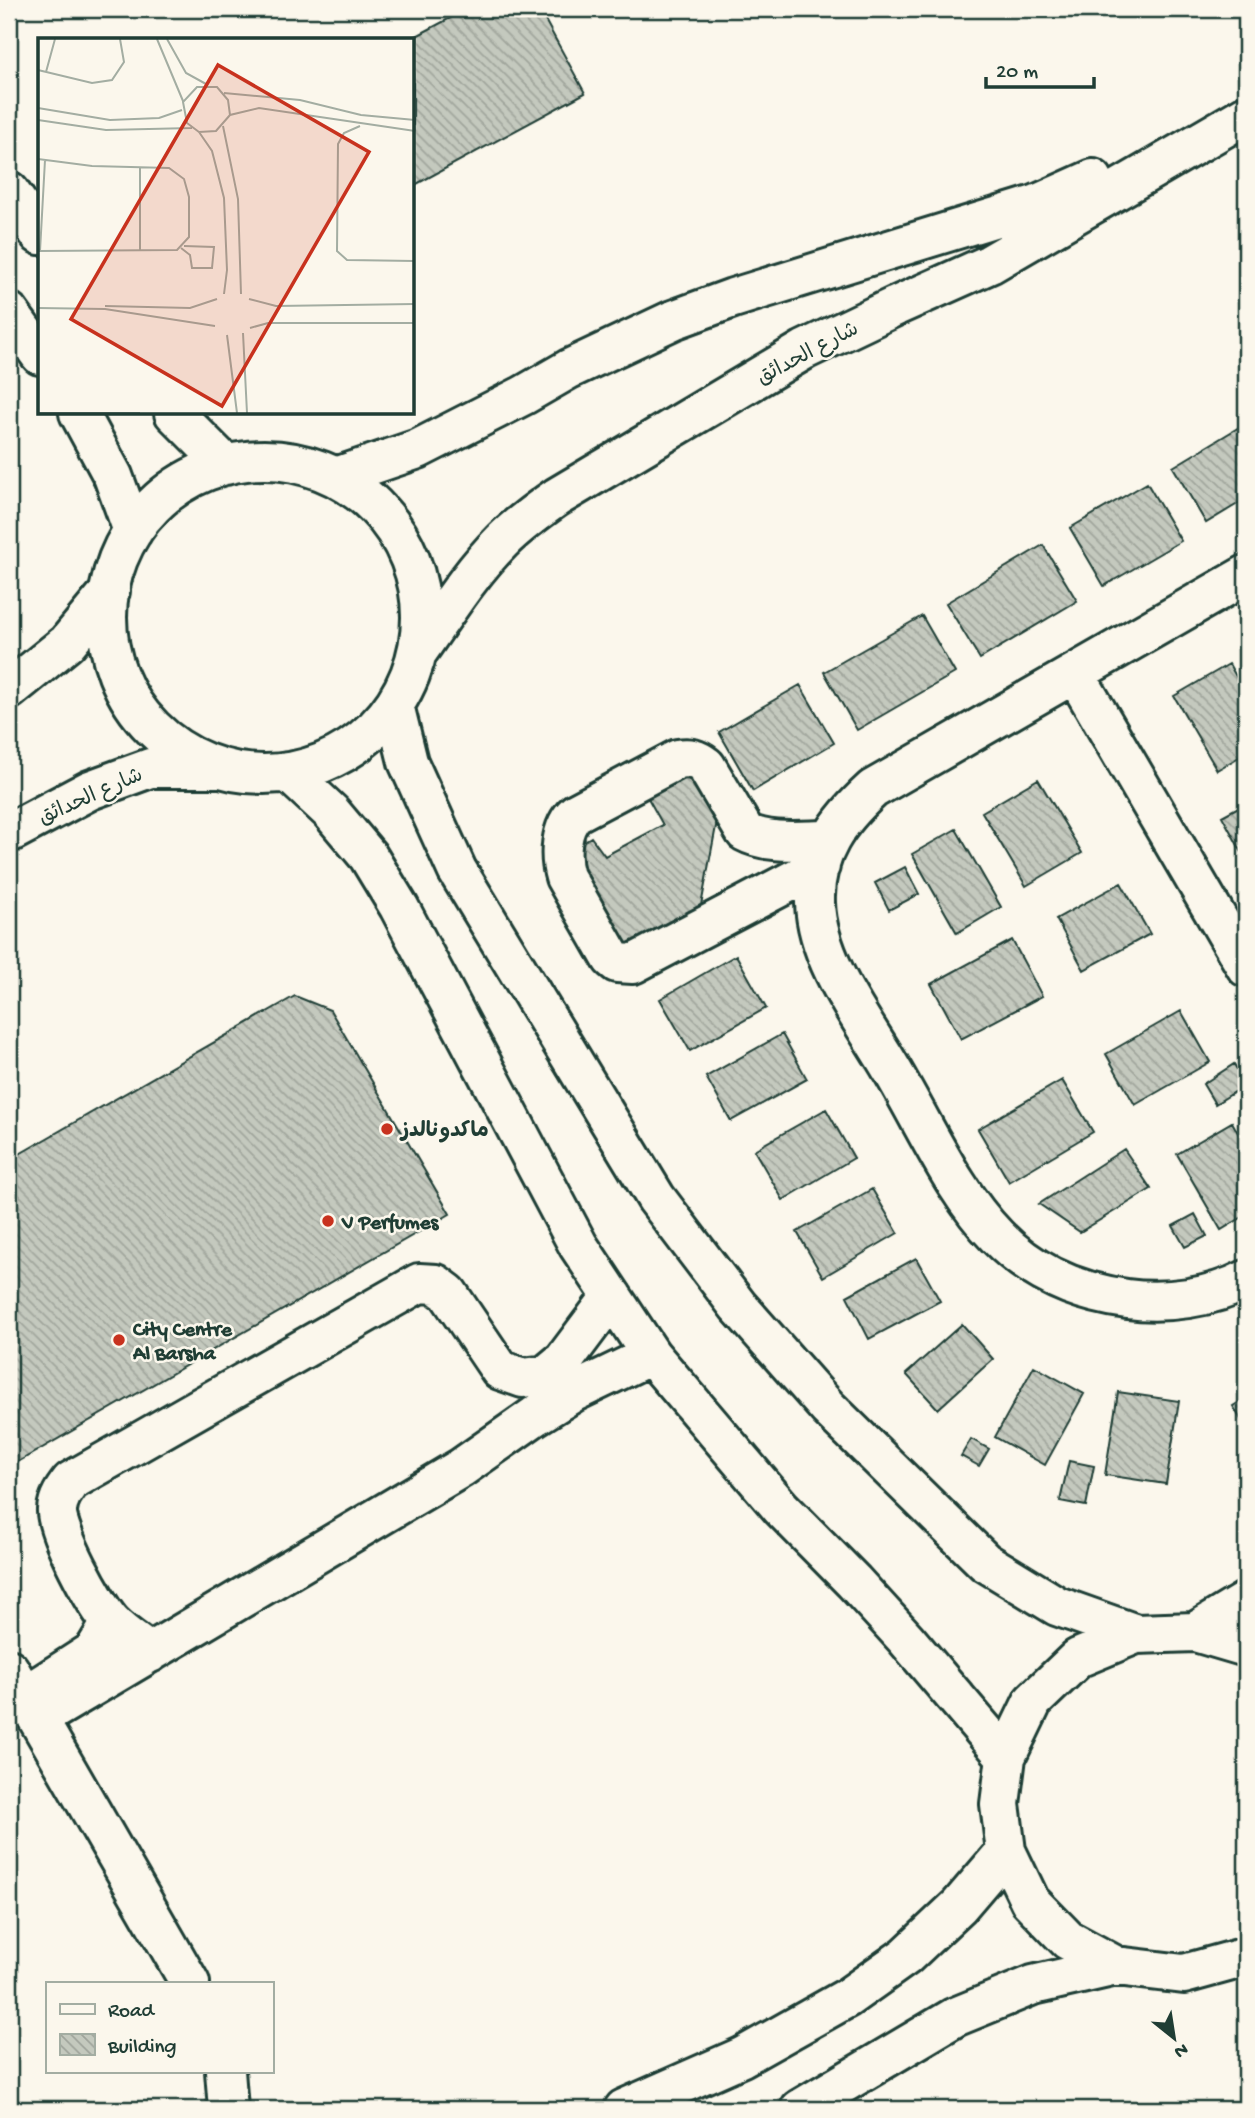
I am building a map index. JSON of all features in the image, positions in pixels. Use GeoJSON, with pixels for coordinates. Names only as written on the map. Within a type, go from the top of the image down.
{"type":"FeatureCollection","features":[{"type":"Feature","properties":{"kind":"street"},"geometry":{"type":"LineString","coordinates":[[336,477],[418,449],[569,369],[673,320],[733,298],[1012,213],[1083,185],[1246,91]]}},
{"type":"Feature","properties":{"kind":"street","name":"شارع الحدائق"},"geometry":{"type":"LineString","coordinates":[[417,653],[477,570],[501,542],[527,518],[557,497],[804,350],[990,264],[1246,115]]}},
{"type":"Feature","properties":{"kind":"street"},"geometry":{"type":"LineString","coordinates":[[9,191],[38,232]]}},
{"type":"Feature","properties":{"kind":"street"},"geometry":{"type":"LineString","coordinates":[[9,312],[38,352]]}},
{"type":"Feature","properties":{"kind":"street"},"geometry":{"type":"LineString","coordinates":[[80,415],[113,477],[133,531]]}},
{"type":"Feature","properties":{"kind":"street"},"geometry":{"type":"LineString","coordinates":[[176,415],[226,465]]}},
{"type":"Feature","properties":{"kind":"street"},"geometry":{"type":"LineString","coordinates":[[258,461],[290,462],[336,477],[366,497],[390,522],[408,554],[419,587],[421,620],[417,653],[408,680],[394,705],[371,732],[355,745],[319,764],[288,772],[253,774],[217,768],[185,753],[157,732],[132,702],[115,667],[107,630],[110,591],[118,560],[133,531],[147,513],[183,483],[226,465],[258,461]]}},
{"type":"Feature","properties":{"kind":"street"},"geometry":{"type":"LineString","coordinates":[[1246,575],[873,789],[848,812],[824,853],[815,902],[820,938],[834,971],[917,1112],[959,1190],[986,1227],[1020,1258],[1059,1281],[1102,1296],[1147,1301],[1193,1298],[1246,1280]]}},
{"type":"Feature","properties":{"kind":"street"},"geometry":{"type":"LineString","coordinates":[[9,690],[67,643],[110,591]]}},
{"type":"Feature","properties":{"kind":"street"},"geometry":{"type":"LineString","coordinates":[[1074,674],[1246,967]]}},
{"type":"Feature","properties":{"kind":"street"},"geometry":{"type":"LineString","coordinates":[[394,705],[408,762],[457,870],[656,1198],[738,1306],[828,1408],[985,1562],[1057,1606],[1136,1634]]}},
{"type":"Feature","properties":{"kind":"street"},"geometry":{"type":"LineString","coordinates":[[688,757],[706,766],[745,832],[824,853],[633,964],[625,965],[612,959],[565,877],[562,863],[565,827],[576,813],[678,759],[688,757]]}},
{"type":"Feature","properties":{"kind":"street","name":"شارع الحدائق"},"geometry":{"type":"LineString","coordinates":[[9,833],[90,790],[150,768],[217,768]]}},
{"type":"Feature","properties":{"kind":"street"},"geometry":{"type":"LineString","coordinates":[[288,772],[331,811],[374,866],[399,907],[578,1245],[651,1355],[781,1508],[906,1639],[1006,1756]]}},
{"type":"Feature","properties":{"kind":"street"},"geometry":{"type":"LineString","coordinates":[[150,1653],[111,1623],[86,1584],[58,1527],[57,1511],[61,1494],[71,1481],[419,1283],[436,1284],[448,1293],[500,1370],[523,1378],[546,1375],[564,1360],[612,1296]]}},
{"type":"Feature","properties":{"kind":"street"},"geometry":{"type":"LineString","coordinates":[[24,1695],[150,1653],[461,1468],[563,1399],[651,1355]]}},
{"type":"Feature","properties":{"kind":"street"},"geometry":{"type":"LineString","coordinates":[[1195,1632],[1246,1601]]}},
{"type":"Feature","properties":{"kind":"street"},"geometry":{"type":"LineString","coordinates":[[24,1695],[94,1651],[111,1623]]}},
{"type":"Feature","properties":{"kind":"street"},"geometry":{"type":"LineString","coordinates":[[1116,1966],[1068,1940],[1030,1901],[1006,1851],[1000,1804],[1006,1756],[1033,1701],[1078,1658],[1136,1634],[1195,1632],[1246,1647]]}},
{"type":"Feature","properties":{"kind":"street"},"geometry":{"type":"LineString","coordinates":[[24,1695],[189,1982]]}},
{"type":"Feature","properties":{"kind":"street"},"geometry":{"type":"LineString","coordinates":[[624,2109],[742,2057],[847,1998],[906,1956],[959,1906],[1006,1851]]}},
{"type":"Feature","properties":{"kind":"street"},"geometry":{"type":"LineString","coordinates":[[800,2109],[955,2017],[1033,1985],[1116,1966],[1184,1974],[1246,1957]]}},
{"type":"Feature","properties":{"kind":"street"},"geometry":{"type":"LineString","coordinates":[[225,2072],[228,2109]]}},
{"type":"Feature","properties":{"kind":"building"},"geometry":{"type":"Polygon","coordinates":[[[467,9],[539,9],[585,93],[415,185],[415,38],[413,38],[467,9]]]}},
{"type":"Feature","properties":{"kind":"building"},"geometry":{"type":"Polygon","coordinates":[[[1246,423],[1246,499],[1206,523],[1173,467],[1246,423]]]}},
{"type":"Feature","properties":{"kind":"building"},"geometry":{"type":"Polygon","coordinates":[[[1147,483],[1181,541],[1104,586],[1070,528],[1147,483]]]}},
{"type":"Feature","properties":{"kind":"building"},"geometry":{"type":"Polygon","coordinates":[[[1043,545],[1077,601],[980,659],[946,603],[1043,545]]]}},
{"type":"Feature","properties":{"kind":"building"},"geometry":{"type":"Polygon","coordinates":[[[922,616],[955,673],[857,730],[824,672],[922,616]]]}},
{"type":"Feature","properties":{"kind":"building"},"geometry":{"type":"Polygon","coordinates":[[[1229,664],[1246,694],[1246,753],[1217,770],[1174,696],[1229,664]]]}},
{"type":"Feature","properties":{"kind":"building"},"geometry":{"type":"Polygon","coordinates":[[[800,685],[834,743],[753,791],[719,732],[800,685]]]}},
{"type":"Feature","properties":{"kind":"building"},"geometry":{"type":"Polygon","coordinates":[[[688,773],[717,821],[700,911],[622,953],[566,852],[591,837],[605,856],[663,825],[648,798],[688,773]]]}},
{"type":"Feature","properties":{"kind":"building"},"geometry":{"type":"Polygon","coordinates":[[[1038,779],[1082,853],[1026,886],[982,812],[1038,779]]]}},
{"type":"Feature","properties":{"kind":"building"},"geometry":{"type":"Polygon","coordinates":[[[1246,803],[1246,860],[1222,816],[1246,803]]]}},
{"type":"Feature","properties":{"kind":"building"},"geometry":{"type":"Polygon","coordinates":[[[956,829],[1001,907],[957,933],[912,854],[956,829]]]}},
{"type":"Feature","properties":{"kind":"building"},"geometry":{"type":"Polygon","coordinates":[[[905,867],[919,894],[889,910],[875,883],[905,867]]]}},
{"type":"Feature","properties":{"kind":"building"},"geometry":{"type":"Polygon","coordinates":[[[1121,883],[1150,934],[1084,970],[1056,919],[1121,883]]]}},
{"type":"Feature","properties":{"kind":"building"},"geometry":{"type":"Polygon","coordinates":[[[1012,940],[1042,996],[961,1039],[931,984],[1012,940]]]}},
{"type":"Feature","properties":{"kind":"building"},"geometry":{"type":"Polygon","coordinates":[[[736,955],[766,1008],[690,1051],[660,999],[736,955]]]}},
{"type":"Feature","properties":{"kind":"building","name":"City Centre Al Barsha"},"geometry":{"type":"Polygon","coordinates":[[[295,996],[330,1010],[450,1214],[9,1467],[9,1160],[295,996]]]}},
{"type":"Feature","properties":{"kind":"building"},"geometry":{"type":"Polygon","coordinates":[[[1181,1011],[1210,1062],[1135,1105],[1106,1054],[1181,1011]]]}},
{"type":"Feature","properties":{"kind":"building"},"geometry":{"type":"Polygon","coordinates":[[[782,1034],[807,1079],[731,1121],[706,1077],[782,1034]]]}},
{"type":"Feature","properties":{"kind":"building"},"geometry":{"type":"Polygon","coordinates":[[[1234,1064],[1246,1085],[1215,1104],[1203,1084],[1234,1064]]]}},
{"type":"Feature","properties":{"kind":"building"},"geometry":{"type":"Polygon","coordinates":[[[1062,1080],[1093,1132],[1009,1182],[978,1129],[1062,1080]]]}},
{"type":"Feature","properties":{"kind":"building"},"geometry":{"type":"Polygon","coordinates":[[[826,1109],[854,1158],[783,1200],[754,1150],[826,1109]]]}},
{"type":"Feature","properties":{"kind":"building"},"geometry":{"type":"Polygon","coordinates":[[[1232,1122],[1246,1147],[1246,1215],[1221,1230],[1177,1154],[1232,1122]]]}},
{"type":"Feature","properties":{"kind":"building"},"geometry":{"type":"Polygon","coordinates":[[[1124,1149],[1151,1189],[1080,1232],[1039,1204],[1124,1149]]]}},
{"type":"Feature","properties":{"kind":"building"},"geometry":{"type":"Polygon","coordinates":[[[872,1189],[898,1233],[823,1277],[797,1232],[872,1189]]]}},
{"type":"Feature","properties":{"kind":"building"},"geometry":{"type":"Polygon","coordinates":[[[1195,1214],[1207,1236],[1185,1247],[1173,1226],[1195,1214]]]}},
{"type":"Feature","properties":{"kind":"building"},"geometry":{"type":"Polygon","coordinates":[[[916,1258],[940,1301],[869,1339],[847,1296],[916,1258]]]}},
{"type":"Feature","properties":{"kind":"building"},"geometry":{"type":"Polygon","coordinates":[[[962,1324],[993,1359],[938,1409],[906,1374],[962,1324]]]}},
{"type":"Feature","properties":{"kind":"building"},"geometry":{"type":"Polygon","coordinates":[[[1034,1366],[1084,1394],[1045,1465],[995,1437],[1034,1366]]]}},
{"type":"Feature","properties":{"kind":"building"},"geometry":{"type":"Polygon","coordinates":[[[1118,1392],[1179,1401],[1166,1484],[1105,1475],[1118,1392]]]}},
{"type":"Feature","properties":{"kind":"building"},"geometry":{"type":"Polygon","coordinates":[[[1246,1398],[1246,1428],[1233,1406],[1246,1398]]]}},
{"type":"Feature","properties":{"kind":"building"},"geometry":{"type":"Polygon","coordinates":[[[971,1439],[989,1449],[979,1466],[961,1456],[971,1439]]]}},
{"type":"Feature","properties":{"kind":"building"},"geometry":{"type":"Polygon","coordinates":[[[1069,1461],[1094,1466],[1086,1506],[1060,1501],[1069,1461]]]}},
{"type":"Feature","properties":{"kind":"place","name":"ماكدونالدز"},"geometry":{"type":"Point","coordinates":[387,1129]}},
{"type":"Feature","properties":{"kind":"place","name":"V Perfumes"},"geometry":{"type":"Point","coordinates":[328,1221]}},
{"type":"Feature","properties":{"kind":"place","name":"City Centre Al Barsha"},"geometry":{"type":"Point","coordinates":[119,1340]}}]}
